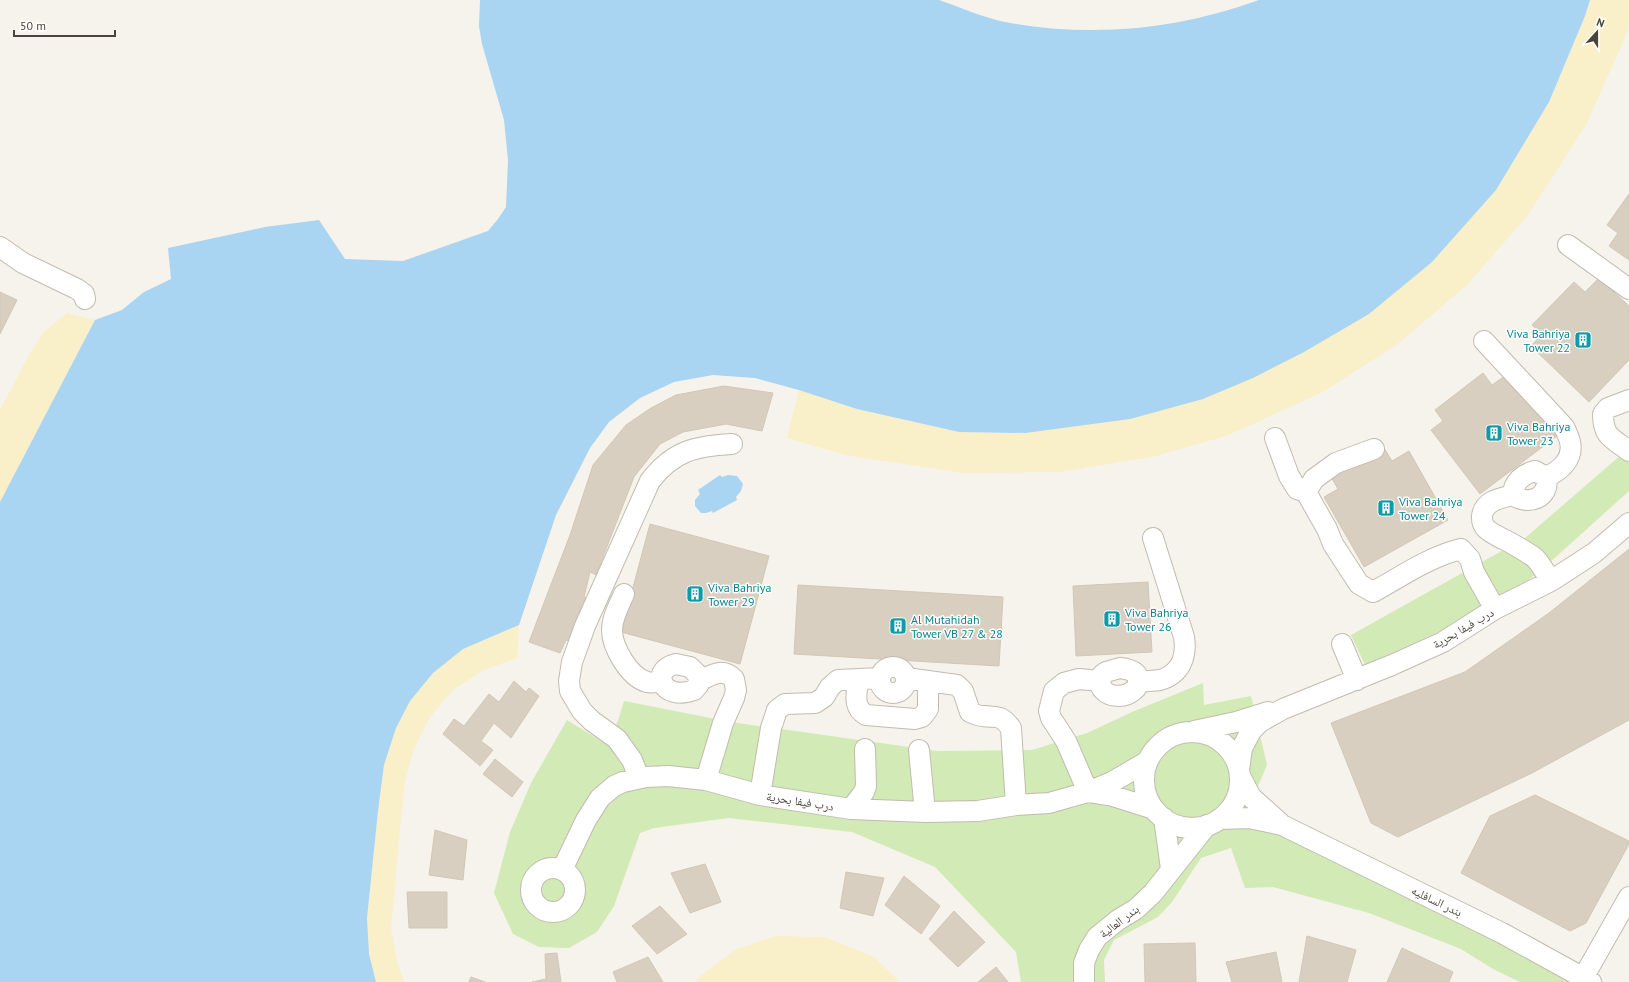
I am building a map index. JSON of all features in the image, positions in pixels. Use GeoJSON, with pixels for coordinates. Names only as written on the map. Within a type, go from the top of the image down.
{"type":"FeatureCollection","features":[{"type":"Feature","properties":{"kind":"street"},"geometry":{"type":"LineString","coordinates":[[1568,244],[1629,289]]}},
{"type":"Feature","properties":{"kind":"street"},"geometry":{"type":"LineString","coordinates":[[0,247],[24,264],[77,289],[84,294],[85,299]]}},
{"type":"Feature","properties":{"kind":"street"},"geometry":{"type":"LineString","coordinates":[[1484,341],[1564,427],[1570,442],[1567,462],[1558,471],[1546,477],[1547,482],[1544,492],[1535,499],[1525,501],[1513,495],[1496,499],[1486,505],[1483,513],[1482,521],[1485,528],[1493,535],[1503,538],[1535,558],[1551,581]]}},
{"type":"Feature","properties":{"kind":"street"},"geometry":{"type":"LineString","coordinates":[[1629,400],[1608,408],[1603,414],[1603,425],[1608,436],[1629,451]]}},
{"type":"Feature","properties":{"kind":"street"},"geometry":{"type":"LineString","coordinates":[[1275,438],[1289,476],[1297,489],[1306,492],[1327,529],[1333,544],[1359,584],[1373,592],[1425,562],[1448,552],[1461,549],[1470,559],[1474,572],[1495,610]]}},
{"type":"Feature","properties":{"kind":"street"},"geometry":{"type":"LineString","coordinates":[[639,778],[632,760],[622,744],[609,732],[592,722],[575,701],[570,691],[569,681],[572,662],[585,626],[650,481],[660,468],[673,458],[690,449],[732,444]]}},
{"type":"Feature","properties":{"kind":"street"},"geometry":{"type":"LineString","coordinates":[[1306,492],[1314,479],[1336,464],[1374,449]]}},
{"type":"Feature","properties":{"kind":"street","name":"درب فيفا بحرية"},"geometry":{"type":"LineString","coordinates":[[1190,732],[1283,709],[1357,680],[1443,642],[1495,610],[1551,581],[1594,553],[1629,523]]}},
{"type":"Feature","properties":{"kind":"street"},"geometry":{"type":"LineString","coordinates":[[1088,792],[1066,741],[1051,718],[1049,711],[1054,692],[1064,683],[1079,679],[1100,681],[1102,675],[1106,672],[1120,668],[1136,673],[1138,682],[1161,680],[1175,672],[1183,662],[1186,648],[1184,637],[1153,538]]}},
{"type":"Feature","properties":{"kind":"street"},"geometry":{"type":"LineString","coordinates":[[624,594],[615,614],[612,629],[614,641],[623,661],[634,676],[648,683],[662,681],[663,671],[666,667],[676,664],[683,665],[695,671],[698,675],[699,681],[718,672],[725,673],[734,679],[736,690],[723,723],[706,780]]}},
{"type":"Feature","properties":{"kind":"street"},"geometry":{"type":"LineString","coordinates":[[1342,644],[1357,680]]}},
{"type":"Feature","properties":{"kind":"street"},"geometry":{"type":"LineString","coordinates":[[760,795],[771,728],[777,710],[785,704],[814,703],[824,698],[830,687],[838,680],[880,678],[883,672],[890,667],[897,667],[903,671],[906,678],[957,685],[963,691],[970,712],[982,716],[996,716],[1005,720],[1011,728],[1016,805]]}},
{"type":"Feature","properties":{"kind":"street"},"geometry":{"type":"LineString","coordinates":[[858,679],[857,705],[860,712],[866,715],[915,719],[922,717],[928,709],[928,682]]}},
{"type":"Feature","properties":{"kind":"street","name":"درب فيفا بحرية"},"geometry":{"type":"LineString","coordinates":[[1239,773],[1242,748],[1251,731],[1260,722],[1283,709]]}},
{"type":"Feature","properties":{"kind":"street"},"geometry":{"type":"LineString","coordinates":[[1159,814],[1171,823],[1189,827],[1213,822],[1226,814],[1235,800],[1240,784],[1239,773],[1231,753],[1218,739],[1204,734],[1190,732],[1181,733],[1165,740],[1155,750],[1145,768],[1144,783],[1148,796],[1159,814],[1171,869]]}},
{"type":"Feature","properties":{"kind":"street"},"geometry":{"type":"LineString","coordinates":[[851,809],[864,792],[866,786],[865,749]]}},
{"type":"Feature","properties":{"kind":"street"},"geometry":{"type":"LineString","coordinates":[[919,750],[925,812]]}},
{"type":"Feature","properties":{"kind":"street","name":"درب فيفا بحرية"},"geometry":{"type":"LineString","coordinates":[[562,870],[586,820],[600,798],[614,786],[639,778],[668,776],[706,780],[760,795],[851,809],[925,812],[978,811],[1016,805],[1049,803],[1088,792],[1112,782],[1148,762]]}},
{"type":"Feature","properties":{"kind":"street","name":"بندر السافليه"},"geometry":{"type":"LineString","coordinates":[[1239,773],[1251,797],[1269,815],[1282,825],[1502,933],[1587,980]]}},
{"type":"Feature","properties":{"kind":"street","name":"درب فيفا بحرية"},"geometry":{"type":"LineString","coordinates":[[1088,792],[1113,796],[1159,814]]}},
{"type":"Feature","properties":{"kind":"street","name":"بندر السافليه"},"geometry":{"type":"LineString","coordinates":[[1213,822],[1249,818],[1282,825]]}},
{"type":"Feature","properties":{"kind":"street","name":"بندر العالية"},"geometry":{"type":"LineString","coordinates":[[1084,982],[1084,963],[1089,950],[1098,936],[1118,920],[1136,909],[1153,893],[1171,869],[1213,822]]}},
{"type":"Feature","properties":{"kind":"street"},"geometry":{"type":"LineString","coordinates":[[1587,980],[1629,897]]}},
{"type":"Feature","properties":{"kind":"green space"},"geometry":{"type":"Polygon","coordinates":[[[1629,448],[1629,491],[1538,573],[1480,613],[1365,665],[1351,635],[1525,538],[1629,448]]]}},
{"type":"Feature","properties":{"kind":"green space"},"geometry":{"type":"Polygon","coordinates":[[[1203,683],[1204,705],[1251,696],[1267,765],[1243,821],[1269,827],[1525,953],[1573,982],[1520,982],[1493,969],[1461,949],[1369,913],[1273,887],[1245,888],[1231,848],[1201,858],[1172,902],[1158,917],[1114,940],[1104,960],[1105,982],[1021,982],[1016,952],[935,867],[852,832],[729,818],[654,828],[640,833],[614,906],[597,932],[569,948],[539,947],[513,934],[494,893],[510,832],[531,783],[567,720],[601,741],[611,734],[617,724],[624,701],[731,722],[937,751],[1032,750],[1087,733],[1132,712],[1203,683]]]}},
{"type":"Feature","properties":{"kind":"sand"},"geometry":{"type":"Polygon","coordinates":[[[1590,0],[1629,0],[1629,23],[1627,33],[1586,125],[1528,215],[1466,286],[1395,346],[1321,393],[1226,436],[1152,457],[1059,472],[963,473],[845,455],[787,438],[799,390],[857,409],[959,432],[1025,433],[1496,190],[1549,102],[1585,16],[1590,0]]]}},
{"type":"Feature","properties":{"kind":"sand"},"geometry":{"type":"Polygon","coordinates":[[[67,313],[95,320],[0,502],[0,410],[29,355],[44,332],[67,313]]]}},
{"type":"Feature","properties":{"kind":"sand"},"geometry":{"type":"Polygon","coordinates":[[[519,625],[517,658],[484,670],[453,690],[430,717],[413,751],[404,786],[391,928],[397,961],[404,982],[376,982],[369,954],[367,918],[384,765],[396,728],[410,701],[433,673],[463,649],[519,625]]]}},
{"type":"Feature","properties":{"kind":"sand"},"geometry":{"type":"Polygon","coordinates":[[[776,936],[825,937],[874,957],[900,982],[695,982],[698,978],[735,950],[776,936]]]}},
{"type":"Feature","properties":{"kind":"water"},"geometry":{"type":"Polygon","coordinates":[[[480,0],[939,0],[1005,22],[1070,30],[1102,30],[1134,28],[1197,18],[1259,0],[1590,0],[1585,16],[1549,102],[1496,190],[1432,262],[1369,314],[1304,352],[1253,378],[1203,399],[1130,419],[1025,433],[959,432],[857,409],[799,390],[755,378],[713,375],[674,382],[640,398],[609,422],[590,448],[556,515],[519,625],[463,649],[433,673],[410,701],[396,728],[384,765],[367,918],[369,954],[376,982],[0,982],[0,502],[95,320],[122,310],[144,292],[171,279],[168,248],[265,227],[319,220],[345,259],[403,261],[488,231],[506,207],[508,160],[504,120],[482,44],[479,26],[480,0]]]}},
{"type":"Feature","properties":{"kind":"water"},"geometry":{"type":"Polygon","coordinates":[[[720,475],[722,477],[728,475],[737,476],[743,484],[741,491],[736,497],[737,500],[713,513],[712,511],[701,513],[695,506],[695,500],[700,494],[698,490],[720,475]]]}},
{"type":"Feature","properties":{"kind":"building"},"geometry":{"type":"Polygon","coordinates":[[[1629,194],[1629,260],[1609,246],[1618,233],[1607,225],[1629,194]]]}},
{"type":"Feature","properties":{"kind":"building","name":"Viva Bahriya Tower 22"},"geometry":{"type":"Polygon","coordinates":[[[1599,278],[1629,306],[1629,360],[1589,402],[1531,346],[1542,334],[1532,325],[1574,282],[1585,292],[1599,278]]]}},
{"type":"Feature","properties":{"kind":"building"},"geometry":{"type":"Polygon","coordinates":[[[0,292],[17,300],[0,334],[0,292]]]}},
{"type":"Feature","properties":{"kind":"building","name":"Viva Bahriya Tower 23"},"geometry":{"type":"Polygon","coordinates":[[[1483,373],[1492,385],[1509,373],[1557,436],[1480,494],[1431,430],[1443,421],[1435,410],[1483,373]]]}},
{"type":"Feature","properties":{"kind":"building"},"geometry":{"type":"Polygon","coordinates":[[[724,386],[773,393],[762,431],[726,424],[683,432],[660,444],[634,477],[596,575],[590,572],[584,597],[590,599],[587,608],[581,607],[572,632],[575,633],[572,642],[566,640],[560,653],[529,642],[570,535],[593,465],[626,425],[651,408],[676,395],[724,386]]]}},
{"type":"Feature","properties":{"kind":"building","name":"Viva Bahriya Tower 24"},"geometry":{"type":"Polygon","coordinates":[[[1384,448],[1392,461],[1409,451],[1448,520],[1364,567],[1324,497],[1338,489],[1331,477],[1384,448]]]}},
{"type":"Feature","properties":{"kind":"building","name":"Viva Bahriya Tower 29"},"geometry":{"type":"Polygon","coordinates":[[[650,524],[769,556],[740,664],[621,632],[650,524]]]}},
{"type":"Feature","properties":{"kind":"building"},"geometry":{"type":"Polygon","coordinates":[[[1629,549],[1629,720],[1532,773],[1398,837],[1371,823],[1331,723],[1465,672],[1549,613],[1629,549]]]}},
{"type":"Feature","properties":{"kind":"building","name":"Viva Bahriya Tower 26"},"geometry":{"type":"Polygon","coordinates":[[[1148,582],[1152,652],[1076,656],[1073,586],[1148,582]]]}},
{"type":"Feature","properties":{"kind":"building","name":"Al Mutahidah Tower VB 27 & 28"},"geometry":{"type":"Polygon","coordinates":[[[798,585],[1003,597],[999,666],[794,654],[798,585]]]}},
{"type":"Feature","properties":{"kind":"building"},"geometry":{"type":"Polygon","coordinates":[[[514,681],[526,692],[529,688],[539,696],[511,738],[494,723],[481,741],[493,750],[480,766],[443,734],[454,719],[464,726],[489,694],[499,702],[514,681]]]}},
{"type":"Feature","properties":{"kind":"building"},"geometry":{"type":"Polygon","coordinates":[[[495,759],[523,782],[512,797],[483,774],[495,759]]]}},
{"type":"Feature","properties":{"kind":"building"},"geometry":{"type":"Polygon","coordinates":[[[1535,795],[1629,841],[1629,844],[1586,923],[1570,931],[1461,873],[1490,816],[1535,795]]]}},
{"type":"Feature","properties":{"kind":"building"},"geometry":{"type":"Polygon","coordinates":[[[435,830],[467,840],[463,880],[429,875],[435,830]]]}},
{"type":"Feature","properties":{"kind":"building"},"geometry":{"type":"Polygon","coordinates":[[[705,864],[721,902],[690,913],[671,873],[705,864]]]}},
{"type":"Feature","properties":{"kind":"building"},"geometry":{"type":"Polygon","coordinates":[[[846,872],[884,878],[873,916],[840,908],[846,872]]]}},
{"type":"Feature","properties":{"kind":"building"},"geometry":{"type":"Polygon","coordinates":[[[904,876],[940,906],[921,934],[885,905],[904,876]]]}},
{"type":"Feature","properties":{"kind":"building"},"geometry":{"type":"Polygon","coordinates":[[[407,892],[447,892],[447,928],[409,928],[407,892]]]}},
{"type":"Feature","properties":{"kind":"building"},"geometry":{"type":"Polygon","coordinates":[[[660,906],[687,934],[657,954],[632,926],[660,906]]]}},
{"type":"Feature","properties":{"kind":"building"},"geometry":{"type":"Polygon","coordinates":[[[954,911],[985,942],[958,967],[929,939],[954,911]]]}},
{"type":"Feature","properties":{"kind":"building"},"geometry":{"type":"Polygon","coordinates":[[[1307,936],[1356,950],[1347,982],[1299,982],[1307,936]]]}},
{"type":"Feature","properties":{"kind":"building"},"geometry":{"type":"Polygon","coordinates":[[[1195,943],[1196,982],[1145,982],[1144,944],[1195,943]]]}},
{"type":"Feature","properties":{"kind":"building"},"geometry":{"type":"Polygon","coordinates":[[[1402,948],[1453,972],[1449,982],[1387,982],[1402,948]]]}},
{"type":"Feature","properties":{"kind":"building"},"geometry":{"type":"Polygon","coordinates":[[[1276,952],[1282,982],[1232,982],[1226,962],[1276,952]]]}},
{"type":"Feature","properties":{"kind":"building"},"geometry":{"type":"Polygon","coordinates":[[[557,953],[561,982],[532,982],[546,979],[545,954],[557,953]]]}},
{"type":"Feature","properties":{"kind":"building"},"geometry":{"type":"Polygon","coordinates":[[[648,957],[663,982],[617,982],[613,972],[648,957]]]}},
{"type":"Feature","properties":{"kind":"building"},"geometry":{"type":"Polygon","coordinates":[[[996,967],[1008,982],[978,982],[996,967]]]}},
{"type":"Feature","properties":{"kind":"building"},"geometry":{"type":"Polygon","coordinates":[[[471,977],[485,982],[469,982],[471,977]]]}},
{"type":"Feature","properties":{"kind":"place","name":"Viva Bahriya Tower 22"},"geometry":{"type":"Point","coordinates":[1583,340]}},
{"type":"Feature","properties":{"kind":"place","name":"Viva Bahriya Tower 23"},"geometry":{"type":"Point","coordinates":[1494,433]}},
{"type":"Feature","properties":{"kind":"place","name":"Viva Bahriya Tower 24"},"geometry":{"type":"Point","coordinates":[1386,508]}},
{"type":"Feature","properties":{"kind":"place","name":"Viva Bahriya Tower 29"},"geometry":{"type":"Point","coordinates":[695,594]}},
{"type":"Feature","properties":{"kind":"place","name":"Viva Bahriya Tower 26"},"geometry":{"type":"Point","coordinates":[1112,619]}},
{"type":"Feature","properties":{"kind":"place","name":"Al Mutahidah Tower VB 27 & 28"},"geometry":{"type":"Point","coordinates":[898,626]}}]}
